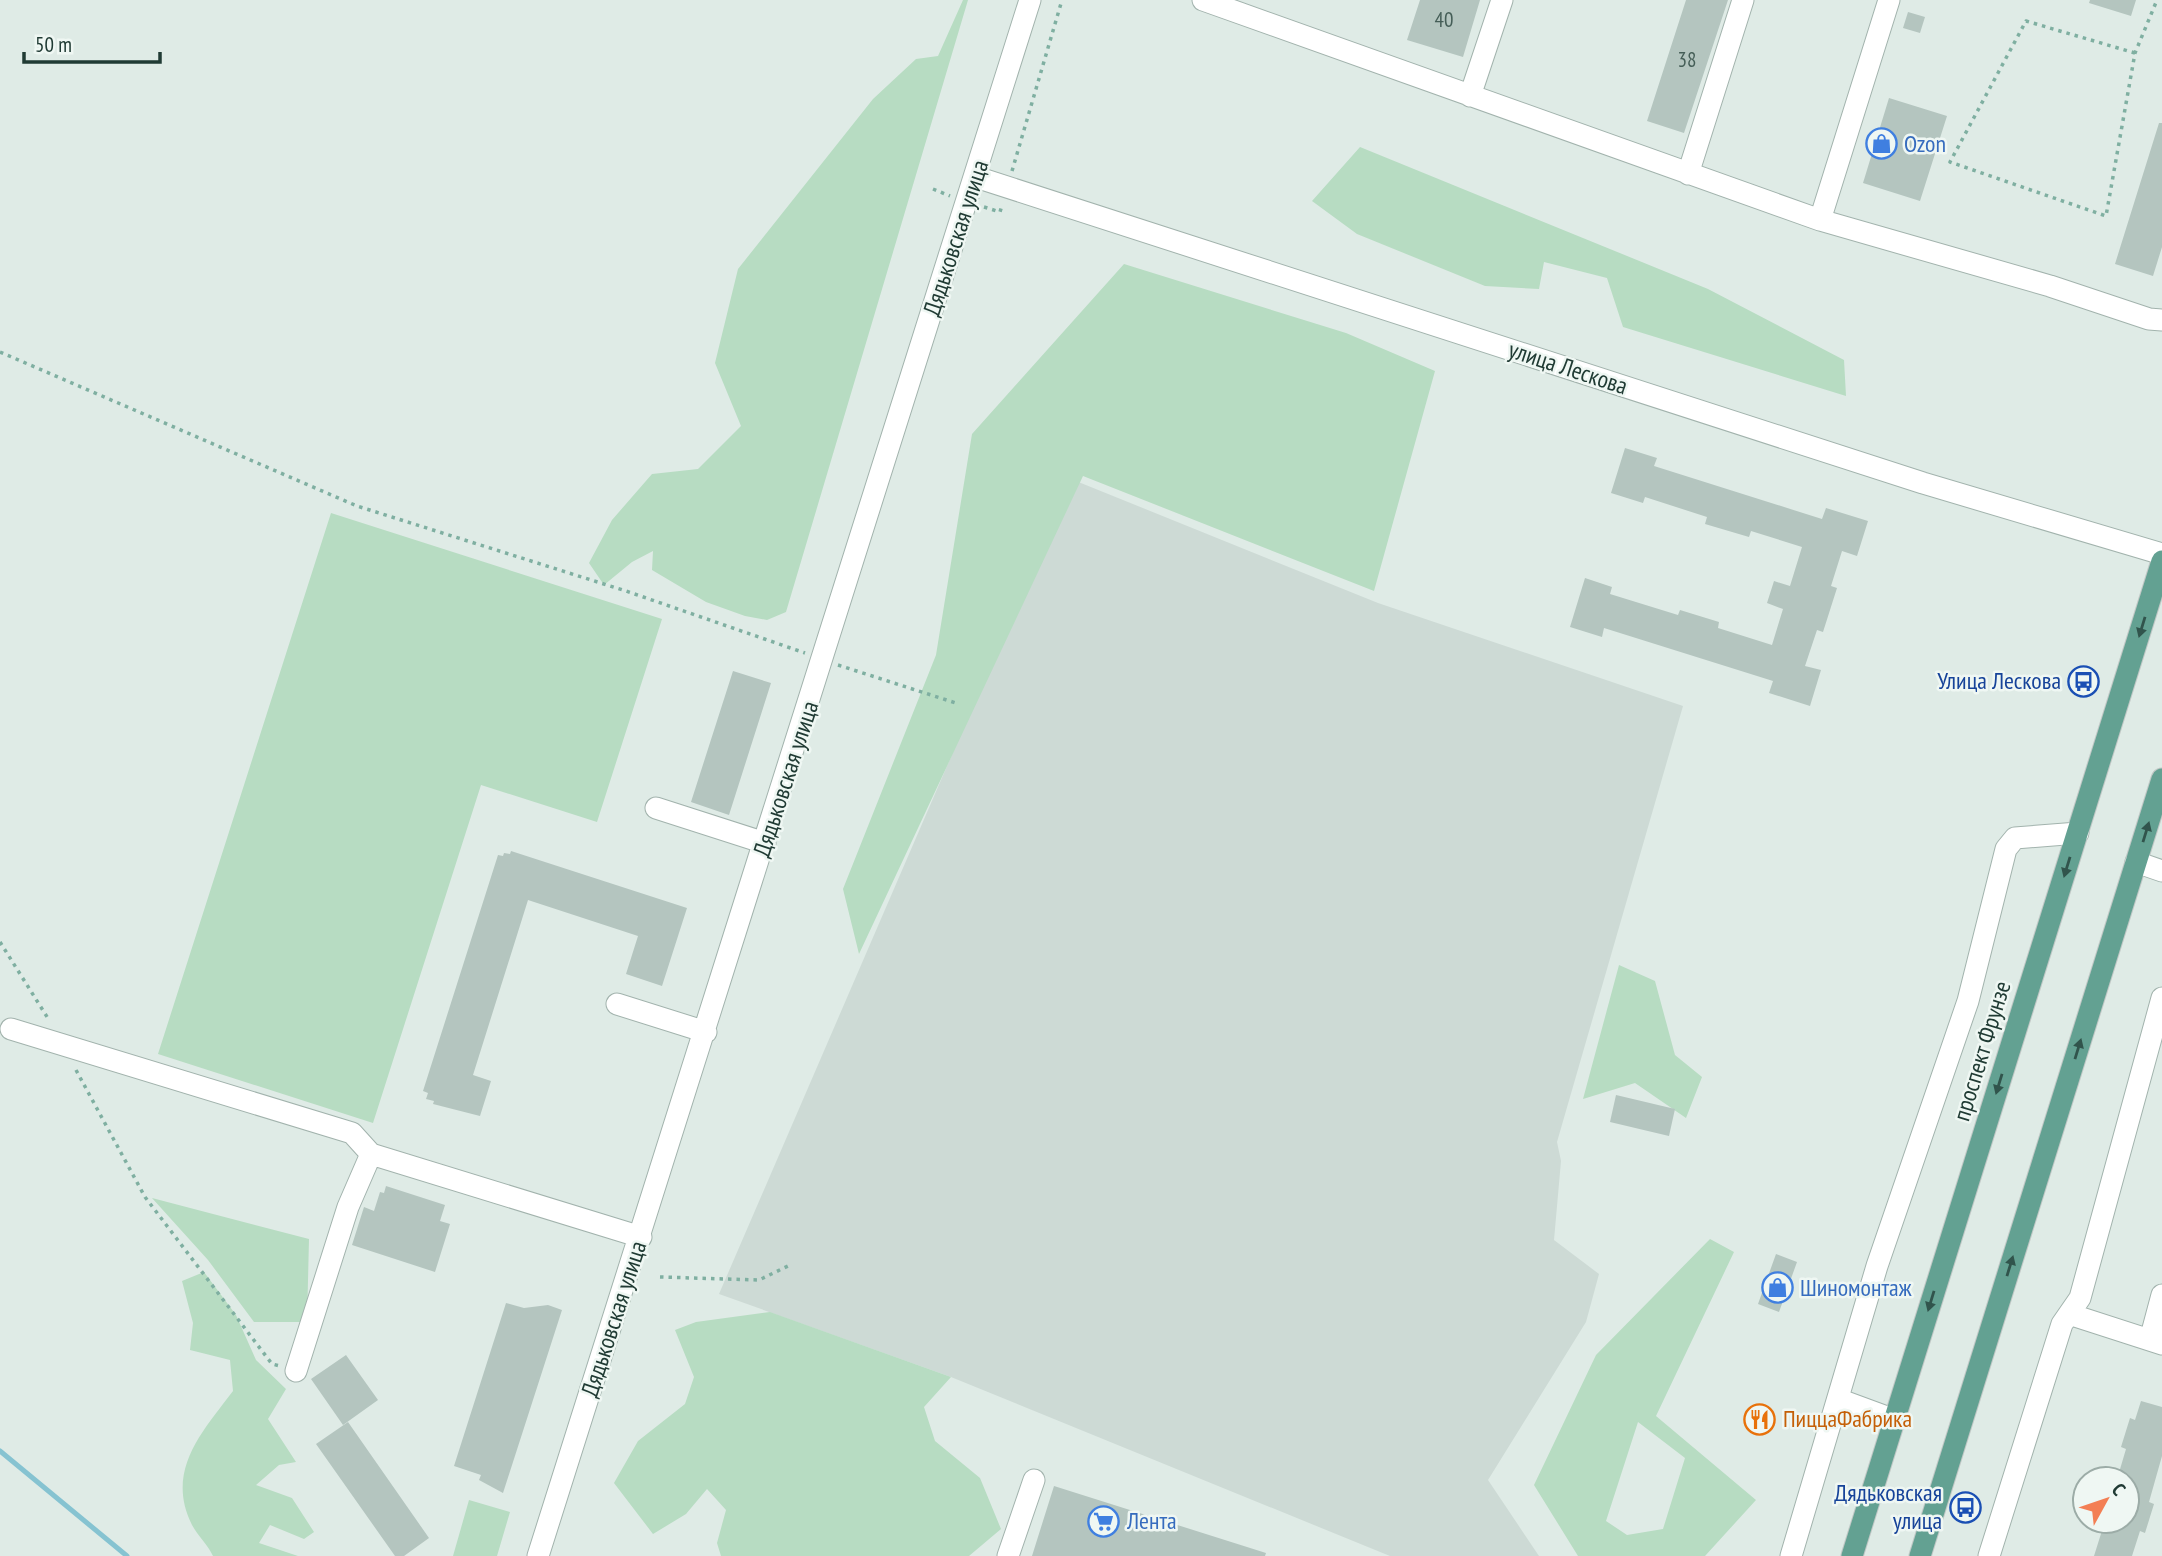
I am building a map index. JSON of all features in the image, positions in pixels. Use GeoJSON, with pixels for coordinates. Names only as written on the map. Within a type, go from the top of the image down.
{"type":"FeatureCollection","features":[{"type":"Feature","properties":{"kind":"main road","name":"проспект Фрунзе"},"geometry":{"type":"LineString","coordinates":[[1852,1556],[2162,561]]}},
{"type":"Feature","properties":{"kind":"main road"},"geometry":{"type":"LineString","coordinates":[[1920,1556],[2162,779]]}},
{"type":"Feature","properties":{"kind":"street","name":"Дядьковская улица"},"geometry":{"type":"LineString","coordinates":[[538,1556],[1030,0]]}},
{"type":"Feature","properties":{"kind":"street"},"geometry":{"type":"LineString","coordinates":[[1203,0],[1820,220],[2050,286],[2149,319],[2162,320]]}},
{"type":"Feature","properties":{"kind":"street"},"geometry":{"type":"LineString","coordinates":[[1470,96],[1502,0]]}},
{"type":"Feature","properties":{"kind":"street"},"geometry":{"type":"LineString","coordinates":[[1688,174],[1743,0]]}},
{"type":"Feature","properties":{"kind":"street"},"geometry":{"type":"LineString","coordinates":[[1820,220],[1889,0]]}},
{"type":"Feature","properties":{"kind":"street","name":"улица Лескова"},"geometry":{"type":"LineString","coordinates":[[976,177],[1910,479],[2162,554]]}},
{"type":"Feature","properties":{"kind":"street"},"geometry":{"type":"LineString","coordinates":[[656,808],[765,843]]}},
{"type":"Feature","properties":{"kind":"street"},"geometry":{"type":"LineString","coordinates":[[1791,1556],[1877,1266],[1968,1001],[2006,849],[2015,838],[2078,833]]}},
{"type":"Feature","properties":{"kind":"street"},"geometry":{"type":"LineString","coordinates":[[2136,862],[2162,871]]}},
{"type":"Feature","properties":{"kind":"street"},"geometry":{"type":"LineString","coordinates":[[1989,1556],[2062,1324],[2080,1298],[2162,998]]}},
{"type":"Feature","properties":{"kind":"street"},"geometry":{"type":"LineString","coordinates":[[617,1004],[705,1032]]}},
{"type":"Feature","properties":{"kind":"street"},"geometry":{"type":"LineString","coordinates":[[11,1029],[352,1133],[371,1154],[641,1237]]}},
{"type":"Feature","properties":{"kind":"street"},"geometry":{"type":"LineString","coordinates":[[296,1371],[348,1207],[371,1154]]}},
{"type":"Feature","properties":{"kind":"street"},"geometry":{"type":"LineString","coordinates":[[2069,1314],[2156,1342],[2162,1295]]}},
{"type":"Feature","properties":{"kind":"street"},"geometry":{"type":"LineString","coordinates":[[1838,1399],[1895,1420]]}},
{"type":"Feature","properties":{"kind":"street"},"geometry":{"type":"LineString","coordinates":[[1008,1556],[1034,1480]]}},
{"type":"Feature","properties":{"kind":"path"},"geometry":{"type":"LineString","coordinates":[[1000,212],[1062,0]]}},
{"type":"Feature","properties":{"kind":"path"},"geometry":{"type":"LineString","coordinates":[[2135,53],[2026,21],[1950,162],[2106,216],[2135,53],[2157,0]]}},
{"type":"Feature","properties":{"kind":"path"},"geometry":{"type":"LineString","coordinates":[[0,352],[357,506],[626,591],[823,660],[960,704]]}},
{"type":"Feature","properties":{"kind":"path"},"geometry":{"type":"LineString","coordinates":[[145,1197],[272,1364],[296,1371]]}},
{"type":"Feature","properties":{"kind":"path"},"geometry":{"type":"LineString","coordinates":[[660,1277],[759,1280],[789,1265]]}},
{"type":"Feature","properties":{"kind":"shaded area"},"geometry":{"type":"Polygon","coordinates":[[[1071,479],[1378,603],[1683,706],[1557,1142],[1561,1161],[1554,1240],[1599,1274],[1586,1322],[1488,1480],[1539,1556],[1390,1556],[951,1377],[719,1294],[1071,479]]]}},
{"type":"Feature","properties":{"kind":"green space"},"geometry":{"type":"Polygon","coordinates":[[[963,0],[968,0],[786,612],[767,620],[745,616],[706,602],[652,570],[653,551],[632,562],[604,585],[589,563],[612,520],[652,474],[698,469],[741,426],[715,363],[738,269],[873,99],[916,59],[938,56],[963,0]]]}},
{"type":"Feature","properties":{"kind":"green space"},"geometry":{"type":"Polygon","coordinates":[[[1360,147],[1708,289],[1844,360],[1846,396],[1623,327],[1607,278],[1544,262],[1539,289],[1485,286],[1357,234],[1312,201],[1360,147]]]}},
{"type":"Feature","properties":{"kind":"green space"},"geometry":{"type":"Polygon","coordinates":[[[1124,264],[1346,333],[1435,371],[1374,591],[1083,476],[859,954],[843,889],[936,655],[972,434],[1124,264]]]}},
{"type":"Feature","properties":{"kind":"green space"},"geometry":{"type":"Polygon","coordinates":[[[331,513],[662,619],[597,822],[481,785],[373,1123],[158,1054],[331,513]]]}},
{"type":"Feature","properties":{"kind":"green space"},"geometry":{"type":"Polygon","coordinates":[[[1619,965],[1655,981],[1675,1055],[1702,1077],[1686,1118],[1635,1083],[1583,1099],[1619,965]]]}},
{"type":"Feature","properties":{"kind":"green space"},"geometry":{"type":"Polygon","coordinates":[[[152,1198],[309,1239],[307,1322],[254,1322],[208,1260],[152,1198]]]}},
{"type":"Feature","properties":{"kind":"green space"},"geometry":{"type":"Polygon","coordinates":[[[1710,1239],[1734,1252],[1656,1416],[1756,1500],[1705,1556],[1578,1556],[1534,1485],[1596,1355],[1710,1239]],[[1638,1422],[1606,1521],[1627,1535],[1663,1529],[1685,1458],[1638,1422]]]}},
{"type":"Feature","properties":{"kind":"green space"},"geometry":{"type":"Polygon","coordinates":[[[204,1272],[236,1315],[256,1360],[286,1389],[268,1419],[296,1462],[279,1465],[256,1485],[292,1498],[314,1532],[304,1539],[270,1525],[259,1543],[298,1556],[213,1556],[192,1525],[185,1505],[183,1487],[191,1453],[199,1437],[233,1391],[230,1360],[190,1350],[193,1323],[182,1281],[204,1272]]]}},
{"type":"Feature","properties":{"kind":"green space"},"geometry":{"type":"Polygon","coordinates":[[[770,1312],[951,1377],[924,1407],[935,1441],[980,1478],[1001,1529],[969,1556],[721,1556],[717,1543],[726,1510],[707,1489],[686,1514],[653,1534],[614,1483],[638,1441],[685,1404],[694,1377],[675,1330],[696,1322],[770,1312]]]}},
{"type":"Feature","properties":{"kind":"green space"},"geometry":{"type":"Polygon","coordinates":[[[469,1500],[510,1512],[497,1556],[453,1556],[469,1500]]]}},
{"type":"Feature","properties":{"kind":"building"},"geometry":{"type":"Polygon","coordinates":[[[1420,0],[1480,0],[1463,57],[1407,40],[1420,0]]]}},
{"type":"Feature","properties":{"kind":"building"},"geometry":{"type":"Polygon","coordinates":[[[1686,0],[1728,0],[1684,133],[1647,121],[1686,0]]]}},
{"type":"Feature","properties":{"kind":"building"},"geometry":{"type":"Polygon","coordinates":[[[2090,0],[2136,0],[2131,16],[2089,3],[2090,0]]]}},
{"type":"Feature","properties":{"kind":"building"},"geometry":{"type":"Polygon","coordinates":[[[1908,12],[1925,17],[1920,33],[1903,28],[1908,12]]]}},
{"type":"Feature","properties":{"kind":"building"},"geometry":{"type":"Polygon","coordinates":[[[1889,98],[1947,116],[1920,201],[1863,183],[1889,98]]]}},
{"type":"Feature","properties":{"kind":"building"},"geometry":{"type":"Polygon","coordinates":[[[2159,123],[2162,123],[2162,247],[2153,276],[2115,264],[2159,123]]]}},
{"type":"Feature","properties":{"kind":"building"},"geometry":{"type":"Polygon","coordinates":[[[1625,448],[1657,458],[1654,466],[1822,519],[1826,508],[1868,521],[1857,556],[1842,551],[1831,586],[1837,588],[1823,632],[1817,630],[1805,666],[1821,670],[1810,706],[1769,693],[1773,681],[1604,628],[1602,637],[1570,627],[1585,578],[1612,587],[1610,594],[1678,615],[1680,610],[1719,622],[1718,628],[1772,645],[1783,609],[1767,603],[1774,581],[1790,586],[1802,547],[1751,531],[1749,537],[1705,524],[1707,517],[1645,497],[1643,503],[1611,493],[1625,448]]]}},
{"type":"Feature","properties":{"kind":"building"},"geometry":{"type":"Polygon","coordinates":[[[733,671],[771,683],[729,815],[691,802],[733,671]]]}},
{"type":"Feature","properties":{"kind":"building"},"geometry":{"type":"Polygon","coordinates":[[[511,851],[687,908],[662,986],[626,974],[638,936],[528,900],[473,1075],[491,1081],[480,1116],[433,1104],[434,1101],[426,1099],[428,1093],[423,1091],[498,855],[510,854],[511,851]]]}},
{"type":"Feature","properties":{"kind":"building"},"geometry":{"type":"Polygon","coordinates":[[[1616,1095],[1675,1109],[1669,1136],[1610,1122],[1616,1095]]]}},
{"type":"Feature","properties":{"kind":"building"},"geometry":{"type":"Polygon","coordinates":[[[386,1186],[445,1205],[440,1221],[450,1224],[435,1272],[352,1245],[364,1207],[374,1211],[380,1192],[384,1193],[386,1186]]]}},
{"type":"Feature","properties":{"kind":"building"},"geometry":{"type":"Polygon","coordinates":[[[1776,1254],[1797,1262],[1779,1312],[1758,1304],[1776,1254]]]}},
{"type":"Feature","properties":{"kind":"building"},"geometry":{"type":"Polygon","coordinates":[[[506,1303],[524,1308],[548,1305],[562,1310],[503,1493],[479,1480],[481,1475],[454,1466],[506,1303]]]}},
{"type":"Feature","properties":{"kind":"building"},"geometry":{"type":"Polygon","coordinates":[[[346,1355],[378,1400],[343,1425],[311,1379],[346,1355]]]}},
{"type":"Feature","properties":{"kind":"building"},"geometry":{"type":"Polygon","coordinates":[[[2141,1401],[2162,1407],[2162,1456],[2149,1502],[2154,1504],[2145,1533],[2141,1531],[2141,1465],[2121,1465],[2126,1449],[2121,1447],[2130,1418],[2135,1420],[2141,1401]]]}},
{"type":"Feature","properties":{"kind":"building"},"geometry":{"type":"Polygon","coordinates":[[[348,1422],[429,1538],[404,1556],[395,1556],[316,1444],[348,1422]]]}},
{"type":"Feature","properties":{"kind":"building","name":"Лента"},"geometry":{"type":"Polygon","coordinates":[[[1054,1486],[1266,1553],[1265,1556],[1032,1556],[1054,1486]]]}},
{"type":"Feature","properties":{"kind":"building"},"geometry":{"type":"Polygon","coordinates":[[[2101,1535],[2139,1535],[2132,1556],[2094,1556],[2101,1535]]]}},
{"type":"Feature","properties":{"kind":"waterway"},"geometry":{"type":"LineString","coordinates":[[0,1451],[127,1556]]}},
{"type":"Feature","properties":{"kind":"place","name":"Ozon"},"geometry":{"type":"Point","coordinates":[1881,144]}},
{"type":"Feature","properties":{"kind":"place","name":"Улица Лескова"},"geometry":{"type":"Point","coordinates":[2084,681]}},
{"type":"Feature","properties":{"kind":"place","name":"Шиномонтаж"},"geometry":{"type":"Point","coordinates":[1777,1288]}},
{"type":"Feature","properties":{"kind":"place","name":"ПиццаФабрика"},"geometry":{"type":"Point","coordinates":[1760,1419]}},
{"type":"Feature","properties":{"kind":"place","name":"Дядьковская улица"},"geometry":{"type":"Point","coordinates":[1965,1507]}},
{"type":"Feature","properties":{"kind":"place","name":"Лента"},"geometry":{"type":"Point","coordinates":[1104,1521]}}]}
